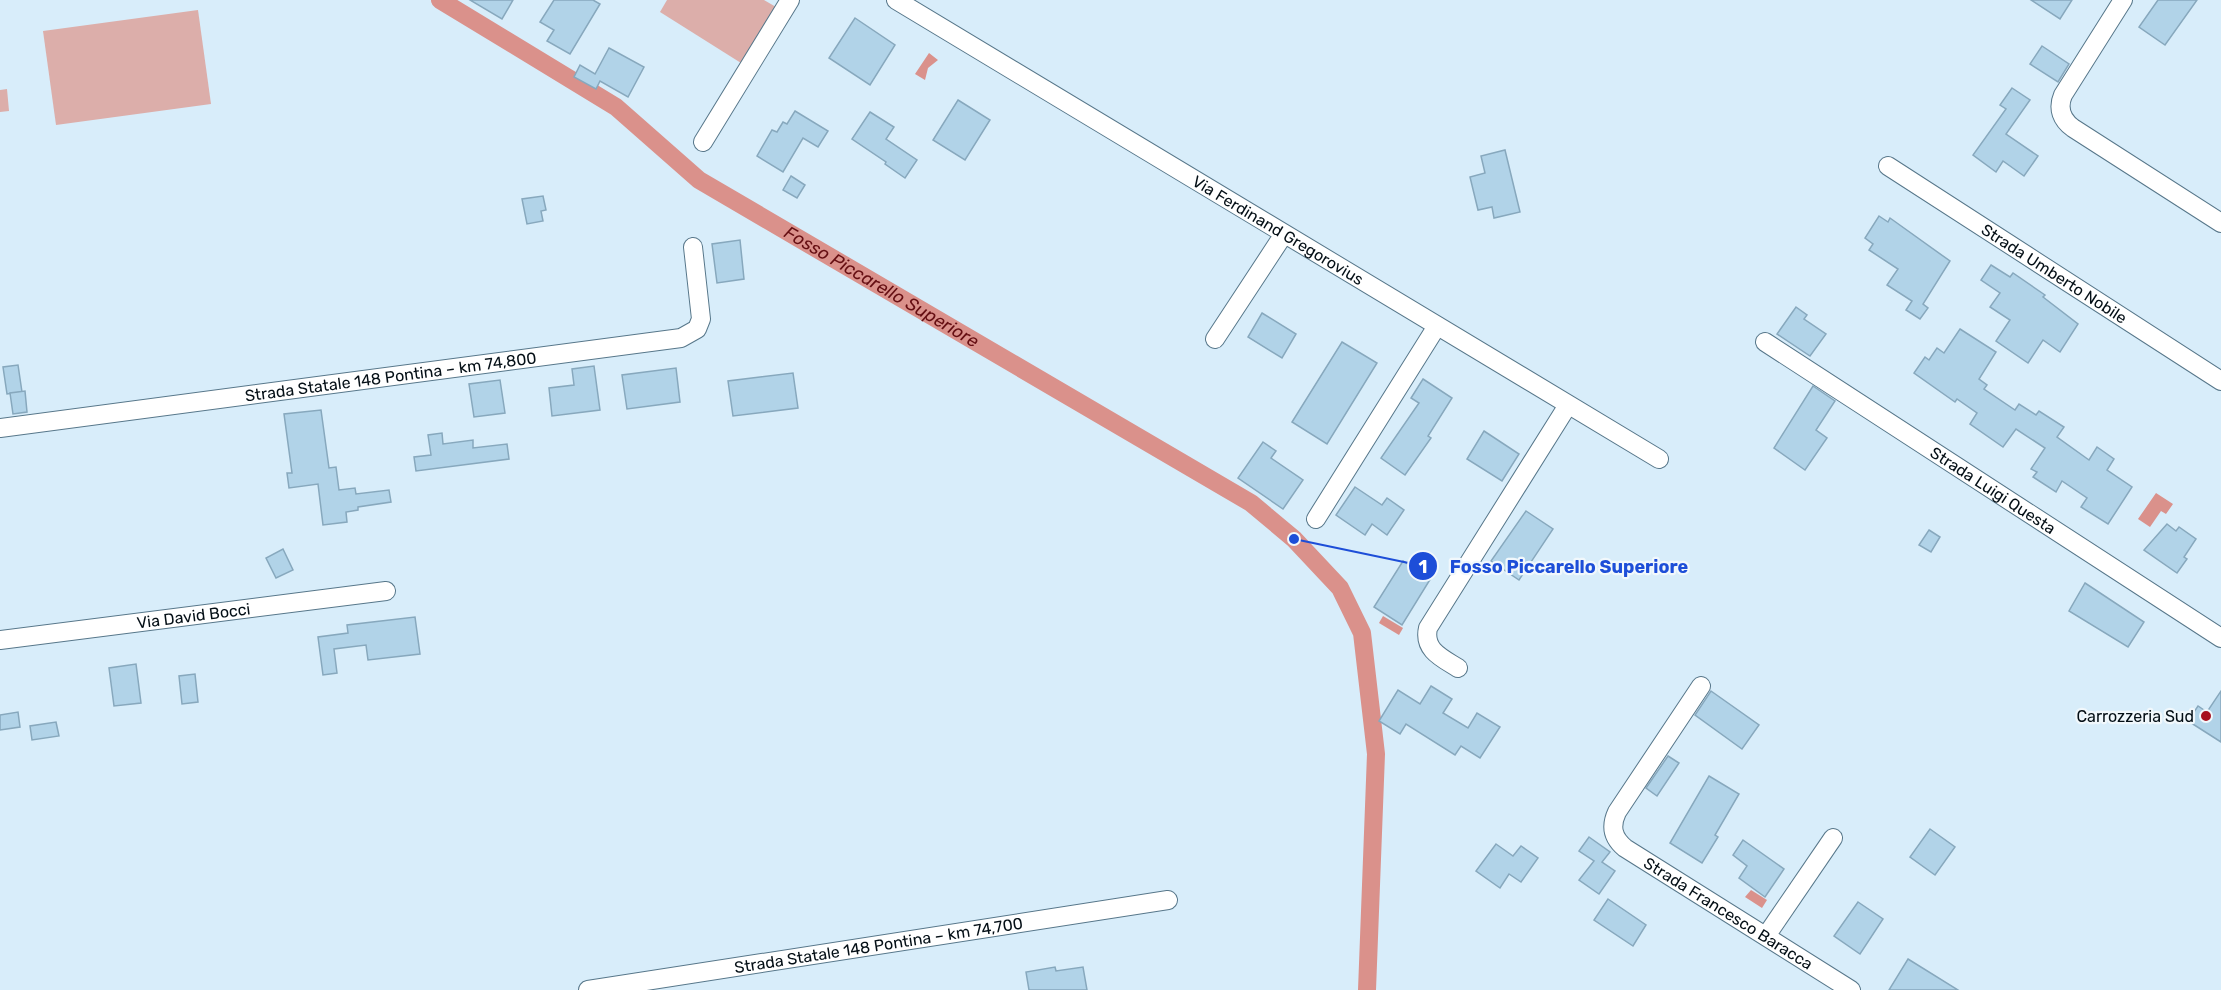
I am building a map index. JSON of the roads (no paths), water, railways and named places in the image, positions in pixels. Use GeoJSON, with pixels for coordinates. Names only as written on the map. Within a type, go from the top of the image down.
{"type":"FeatureCollection","features":[{"type":"Feature","properties":{"kind":"street","name":"Via Ferdinand Gregorovius"},"geometry":{"type":"LineString","coordinates":[[896,0],[1659,459]]}},
{"type":"Feature","properties":{"kind":"street"},"geometry":{"type":"LineString","coordinates":[[2123,0],[2063,95],[2060,106],[2063,118],[2073,128],[2221,223]]}},
{"type":"Feature","properties":{"kind":"street"},"geometry":{"type":"LineString","coordinates":[[703,142],[786,1]]}},
{"type":"Feature","properties":{"kind":"street","name":"Strada Umberto Nobile"},"geometry":{"type":"LineString","coordinates":[[1888,166],[2221,381]]}},
{"type":"Feature","properties":{"kind":"street"},"geometry":{"type":"LineString","coordinates":[[1215,339],[1284,234]]}},
{"type":"Feature","properties":{"kind":"street","name":"Strada Statale 148 Pontina – km 74,800"},"geometry":{"type":"LineString","coordinates":[[0,428],[681,338],[697,329],[701,320],[693,247]]}},
{"type":"Feature","properties":{"kind":"street"},"geometry":{"type":"LineString","coordinates":[[1316,519],[1437,326]]}},
{"type":"Feature","properties":{"kind":"street","name":"Strada Luigi Questa"},"geometry":{"type":"LineString","coordinates":[[1765,342],[2221,638]]}},
{"type":"Feature","properties":{"kind":"street"},"geometry":{"type":"LineString","coordinates":[[1458,668],[1432,650],[1427,640],[1428,628],[1568,405]]}},
{"type":"Feature","properties":{"kind":"street","name":"Via David Bocci"},"geometry":{"type":"LineString","coordinates":[[0,640],[386,591]]}},
{"type":"Feature","properties":{"kind":"street","name":"Strada Francesco Baracca"},"geometry":{"type":"LineString","coordinates":[[1701,686],[1617,812],[1613,830],[1616,837],[1625,848],[1851,990]]}},
{"type":"Feature","properties":{"kind":"street"},"geometry":{"type":"LineString","coordinates":[[1766,936],[1833,838]]}},
{"type":"Feature","properties":{"kind":"street","name":"Strada Statale 148 Pontina – km 74,700"},"geometry":{"type":"LineString","coordinates":[[588,990],[1168,900]]}},
{"type":"Feature","properties":{"kind":"waterway","name":"Fosso Piccarello Superiore"},"geometry":{"type":"LineString","coordinates":[[440,0],[616,107],[699,180],[1251,503],[1294,539],[1340,588],[1362,633],[1376,754],[1367,990]]}},
{"type":"Feature","properties":{"kind":"place","name":"Fosso Piccarello Superiore"},"geometry":{"type":"Point","coordinates":[1294,539]}},
{"type":"Feature","properties":{"kind":"place","name":"Carrozzeria Sud"},"geometry":{"type":"Point","coordinates":[2206,716]}}]}
